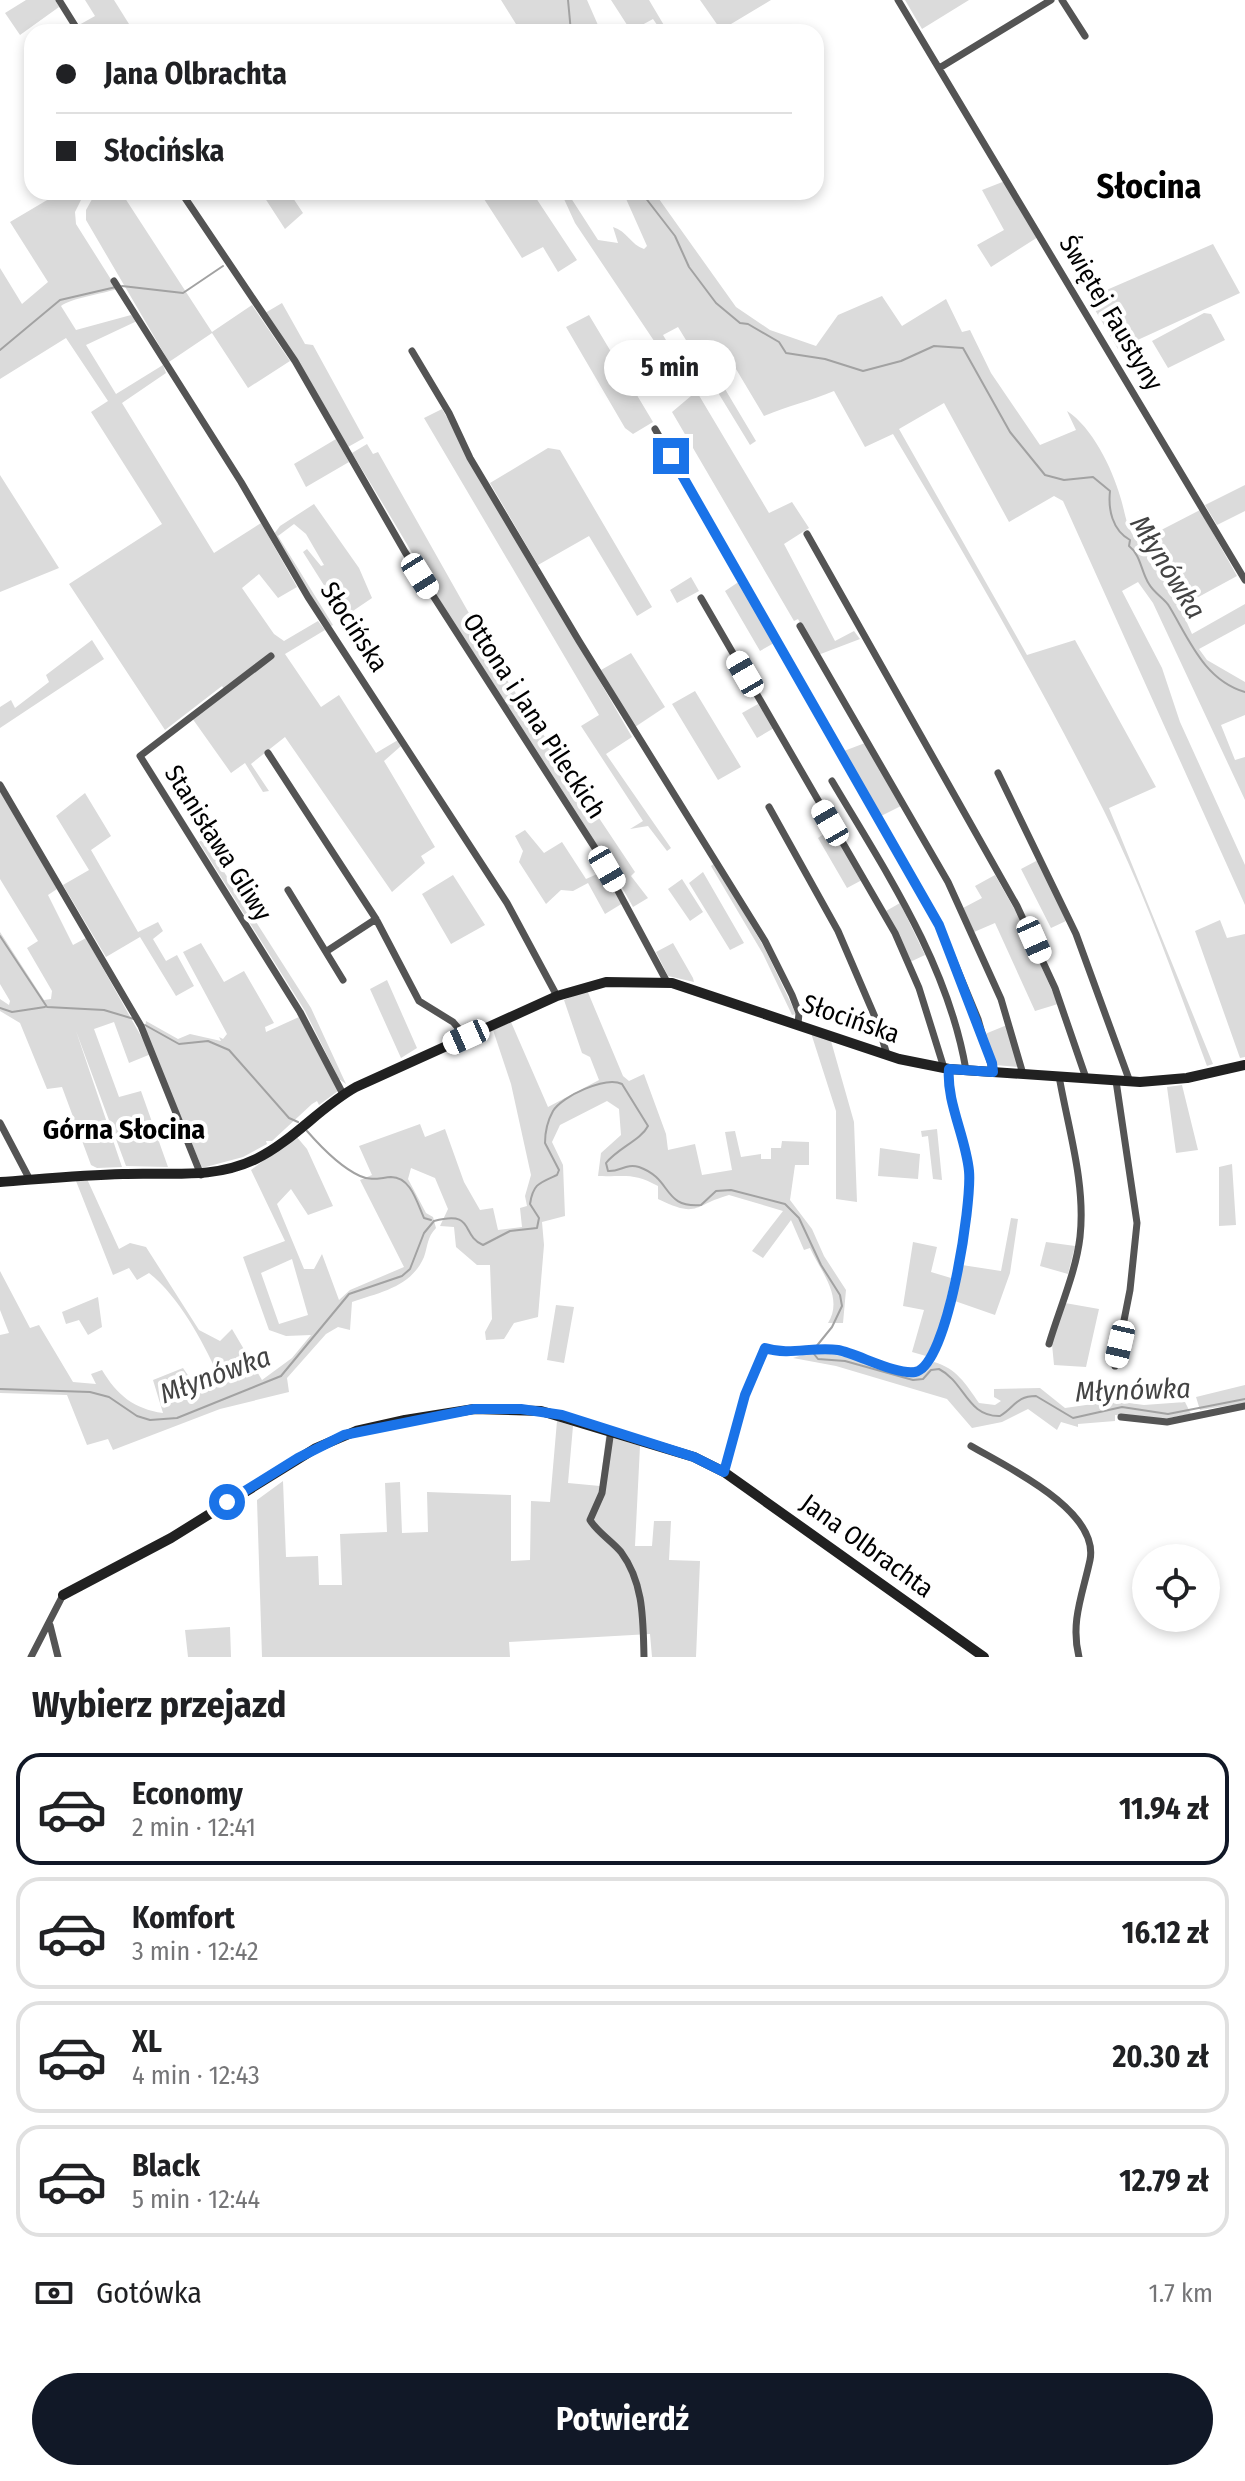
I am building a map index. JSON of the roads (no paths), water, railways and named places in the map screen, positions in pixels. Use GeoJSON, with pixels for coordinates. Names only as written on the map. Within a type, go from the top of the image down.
{"type":"FeatureCollection","features":[{"type":"Feature","properties":{"kind":"street"},"geometry":{"type":"LineString","coordinates":[[59,0],[74,24]]}},
{"type":"Feature","properties":{"kind":"street","name":"Świętej Faustyny"},"geometry":{"type":"LineString","coordinates":[[898,0],[941,67],[1245,580]]}},
{"type":"Feature","properties":{"kind":"street"},"geometry":{"type":"LineString","coordinates":[[941,67],[1051,0]]}},
{"type":"Feature","properties":{"kind":"street"},"geometry":{"type":"LineString","coordinates":[[1062,0],[1085,36]]}},
{"type":"Feature","properties":{"kind":"street","name":"Ottona i Jana Pileckich"},"geometry":{"type":"LineString","coordinates":[[186,200],[295,361],[405,552],[595,848],[667,982]]}},
{"type":"Feature","properties":{"kind":"street","name":"Słocińska"},"geometry":{"type":"LineString","coordinates":[[114,281],[241,482],[308,597],[507,903],[557,996]]}},
{"type":"Feature","properties":{"kind":"street"},"geometry":{"type":"LineString","coordinates":[[412,351],[571,628],[765,941],[795,1004],[798,1024]]}},
{"type":"Feature","properties":{"kind":"street"},"geometry":{"type":"LineString","coordinates":[[655,429],[939,925],[978,1019],[993,1072]]}},
{"type":"Feature","properties":{"kind":"street"},"geometry":{"type":"LineString","coordinates":[[807,534],[1017,906],[1055,988],[1086,1078]]}},
{"type":"Feature","properties":{"kind":"street"},"geometry":{"type":"LineString","coordinates":[[701,598],[895,933],[919,988],[947,1068],[969,1172],[968,1209],[961,1255],[935,1353],[923,1369],[909,1372],[838,1350],[785,1354],[765,1348],[745,1395],[724,1472]]}},
{"type":"Feature","properties":{"kind":"street"},"geometry":{"type":"LineString","coordinates":[[800,626],[948,882],[1001,999],[1023,1074]]}},
{"type":"Feature","properties":{"kind":"street","name":"Stanisława Gliwy"},"geometry":{"type":"LineString","coordinates":[[271,656],[140,756],[292,999],[343,1094]]}},
{"type":"Feature","properties":{"kind":"street"},"geometry":{"type":"LineString","coordinates":[[268,753],[376,919],[419,1001],[453,1022],[466,1037]]}},
{"type":"Feature","properties":{"kind":"street"},"geometry":{"type":"LineString","coordinates":[[998,773],[1071,923],[1098,988],[1130,1082]]}},
{"type":"Feature","properties":{"kind":"street"},"geometry":{"type":"LineString","coordinates":[[832,781],[910,913],[945,995],[966,1070]]}},
{"type":"Feature","properties":{"kind":"street"},"geometry":{"type":"LineString","coordinates":[[0,785],[141,1026],[201,1175]]}},
{"type":"Feature","properties":{"kind":"street"},"geometry":{"type":"LineString","coordinates":[[769,807],[800,856],[845,945],[887,1055]]}},
{"type":"Feature","properties":{"kind":"street"},"geometry":{"type":"LineString","coordinates":[[288,890],[343,980]]}},
{"type":"Feature","properties":{"kind":"street"},"geometry":{"type":"LineString","coordinates":[[327,951],[376,919]]}},
{"type":"Feature","properties":{"kind":"street","name":"Słocińska"},"geometry":{"type":"LineString","coordinates":[[0,1182],[127,1174],[201,1175],[228,1170],[266,1154],[343,1094],[557,996],[606,982],[667,982],[887,1055],[947,1068],[1130,1082],[1187,1078],[1245,1065]]}},
{"type":"Feature","properties":{"kind":"street"},"geometry":{"type":"LineString","coordinates":[[1049,1344],[1076,1254],[1081,1226],[1075,1162],[1059,1076]]}},
{"type":"Feature","properties":{"kind":"street"},"geometry":{"type":"LineString","coordinates":[[1115,1366],[1130,1290],[1137,1223],[1116,1081]]}},
{"type":"Feature","properties":{"kind":"street"},"geometry":{"type":"LineString","coordinates":[[0,1123],[30,1180]]}},
{"type":"Feature","properties":{"kind":"street"},"geometry":{"type":"LineString","coordinates":[[1121,1417],[1167,1422],[1245,1406]]}},
{"type":"Feature","properties":{"kind":"street","name":"Jana Olbrachta"},"geometry":{"type":"LineString","coordinates":[[63,1595],[171,1538],[298,1458],[356,1431],[455,1411],[500,1408],[555,1414],[611,1430],[694,1457],[724,1472],[984,1657]]}},
{"type":"Feature","properties":{"kind":"street"},"geometry":{"type":"LineString","coordinates":[[611,1430],[602,1493],[590,1520],[615,1545],[635,1578],[640,1593],[644,1657]]}},
{"type":"Feature","properties":{"kind":"street"},"geometry":{"type":"LineString","coordinates":[[971,1446],[1048,1490],[1088,1537],[1091,1556],[1075,1624],[1079,1657]]}},
{"type":"Feature","properties":{"kind":"street"},"geometry":{"type":"LineString","coordinates":[[31,1657],[63,1595]]}},
{"type":"Feature","properties":{"kind":"street"},"geometry":{"type":"LineString","coordinates":[[50,1625],[58,1657]]}},
{"type":"Feature","properties":{"kind":"waterway","name":"Młynówka"},"geometry":{"type":"LineString","coordinates":[[568,0],[570,24]]}},
{"type":"Feature","properties":{"kind":"waterway","name":"Młynówka"},"geometry":{"type":"LineString","coordinates":[[647,200],[675,236],[689,267],[716,303],[740,323],[748,324],[779,342],[786,353],[825,359],[863,371],[901,361],[934,346],[963,348],[1010,432],[1045,475],[1064,480],[1093,477],[1110,491],[1112,518],[1119,531],[1130,540],[1129,546],[1151,587],[1167,603],[1208,668],[1231,686],[1245,692]]}},
{"type":"Feature","properties":{"kind":"waterway"},"geometry":{"type":"LineString","coordinates":[[122,286],[183,293],[223,266]]}},
{"type":"Feature","properties":{"kind":"waterway"},"geometry":{"type":"LineString","coordinates":[[0,350],[60,300],[116,287]]}},
{"type":"Feature","properties":{"kind":"waterway"},"geometry":{"type":"LineString","coordinates":[[0,936],[47,1007],[104,1010],[134,1019]]}},
{"type":"Feature","properties":{"kind":"waterway"},"geometry":{"type":"LineString","coordinates":[[0,1008],[12,1012],[45,1007]]}},
{"type":"Feature","properties":{"kind":"waterway"},"geometry":{"type":"LineString","coordinates":[[145,1025],[179,1044],[208,1041],[229,1050],[289,1118],[298,1122]]}},
{"type":"Feature","properties":{"kind":"waterway","name":"Młynówka"},"geometry":{"type":"LineString","coordinates":[[0,1389],[90,1392],[109,1397],[137,1416],[150,1420],[177,1418],[281,1376],[349,1294],[402,1276],[410,1269],[424,1233],[434,1221],[447,1218],[462,1221],[476,1241],[483,1245],[510,1231],[537,1228],[539,1218],[530,1204],[533,1192],[541,1182],[557,1175],[559,1170],[545,1143],[553,1111],[565,1099],[585,1089],[615,1082],[622,1084],[648,1126],[606,1163],[608,1171],[639,1167],[658,1178],[673,1197],[689,1205],[701,1205],[716,1191],[731,1190],[785,1204],[799,1218],[821,1265],[840,1295],[842,1306],[832,1327],[815,1348]]}},
{"type":"Feature","properties":{"kind":"waterway"},"geometry":{"type":"LineString","coordinates":[[307,1131],[331,1156],[360,1176],[375,1179],[391,1177],[404,1181],[424,1218],[431,1220]]}},
{"type":"Feature","properties":{"kind":"waterway","name":"Młynówka"},"geometry":{"type":"LineString","coordinates":[[814,1354],[818,1359],[845,1361],[913,1380],[923,1379],[931,1370],[939,1369],[955,1382],[973,1405],[989,1415],[1000,1416],[1029,1396],[1036,1396],[1073,1418],[1122,1407],[1168,1414],[1245,1399]]}},
{"type":"Feature","properties":{"kind":"district","name":"Słocina"},"geometry":{"type":"Point","coordinates":[1149,186]}},
{"type":"Feature","properties":{"kind":"district","name":"Górna Słocina"},"geometry":{"type":"Point","coordinates":[124,1129]}}]}
